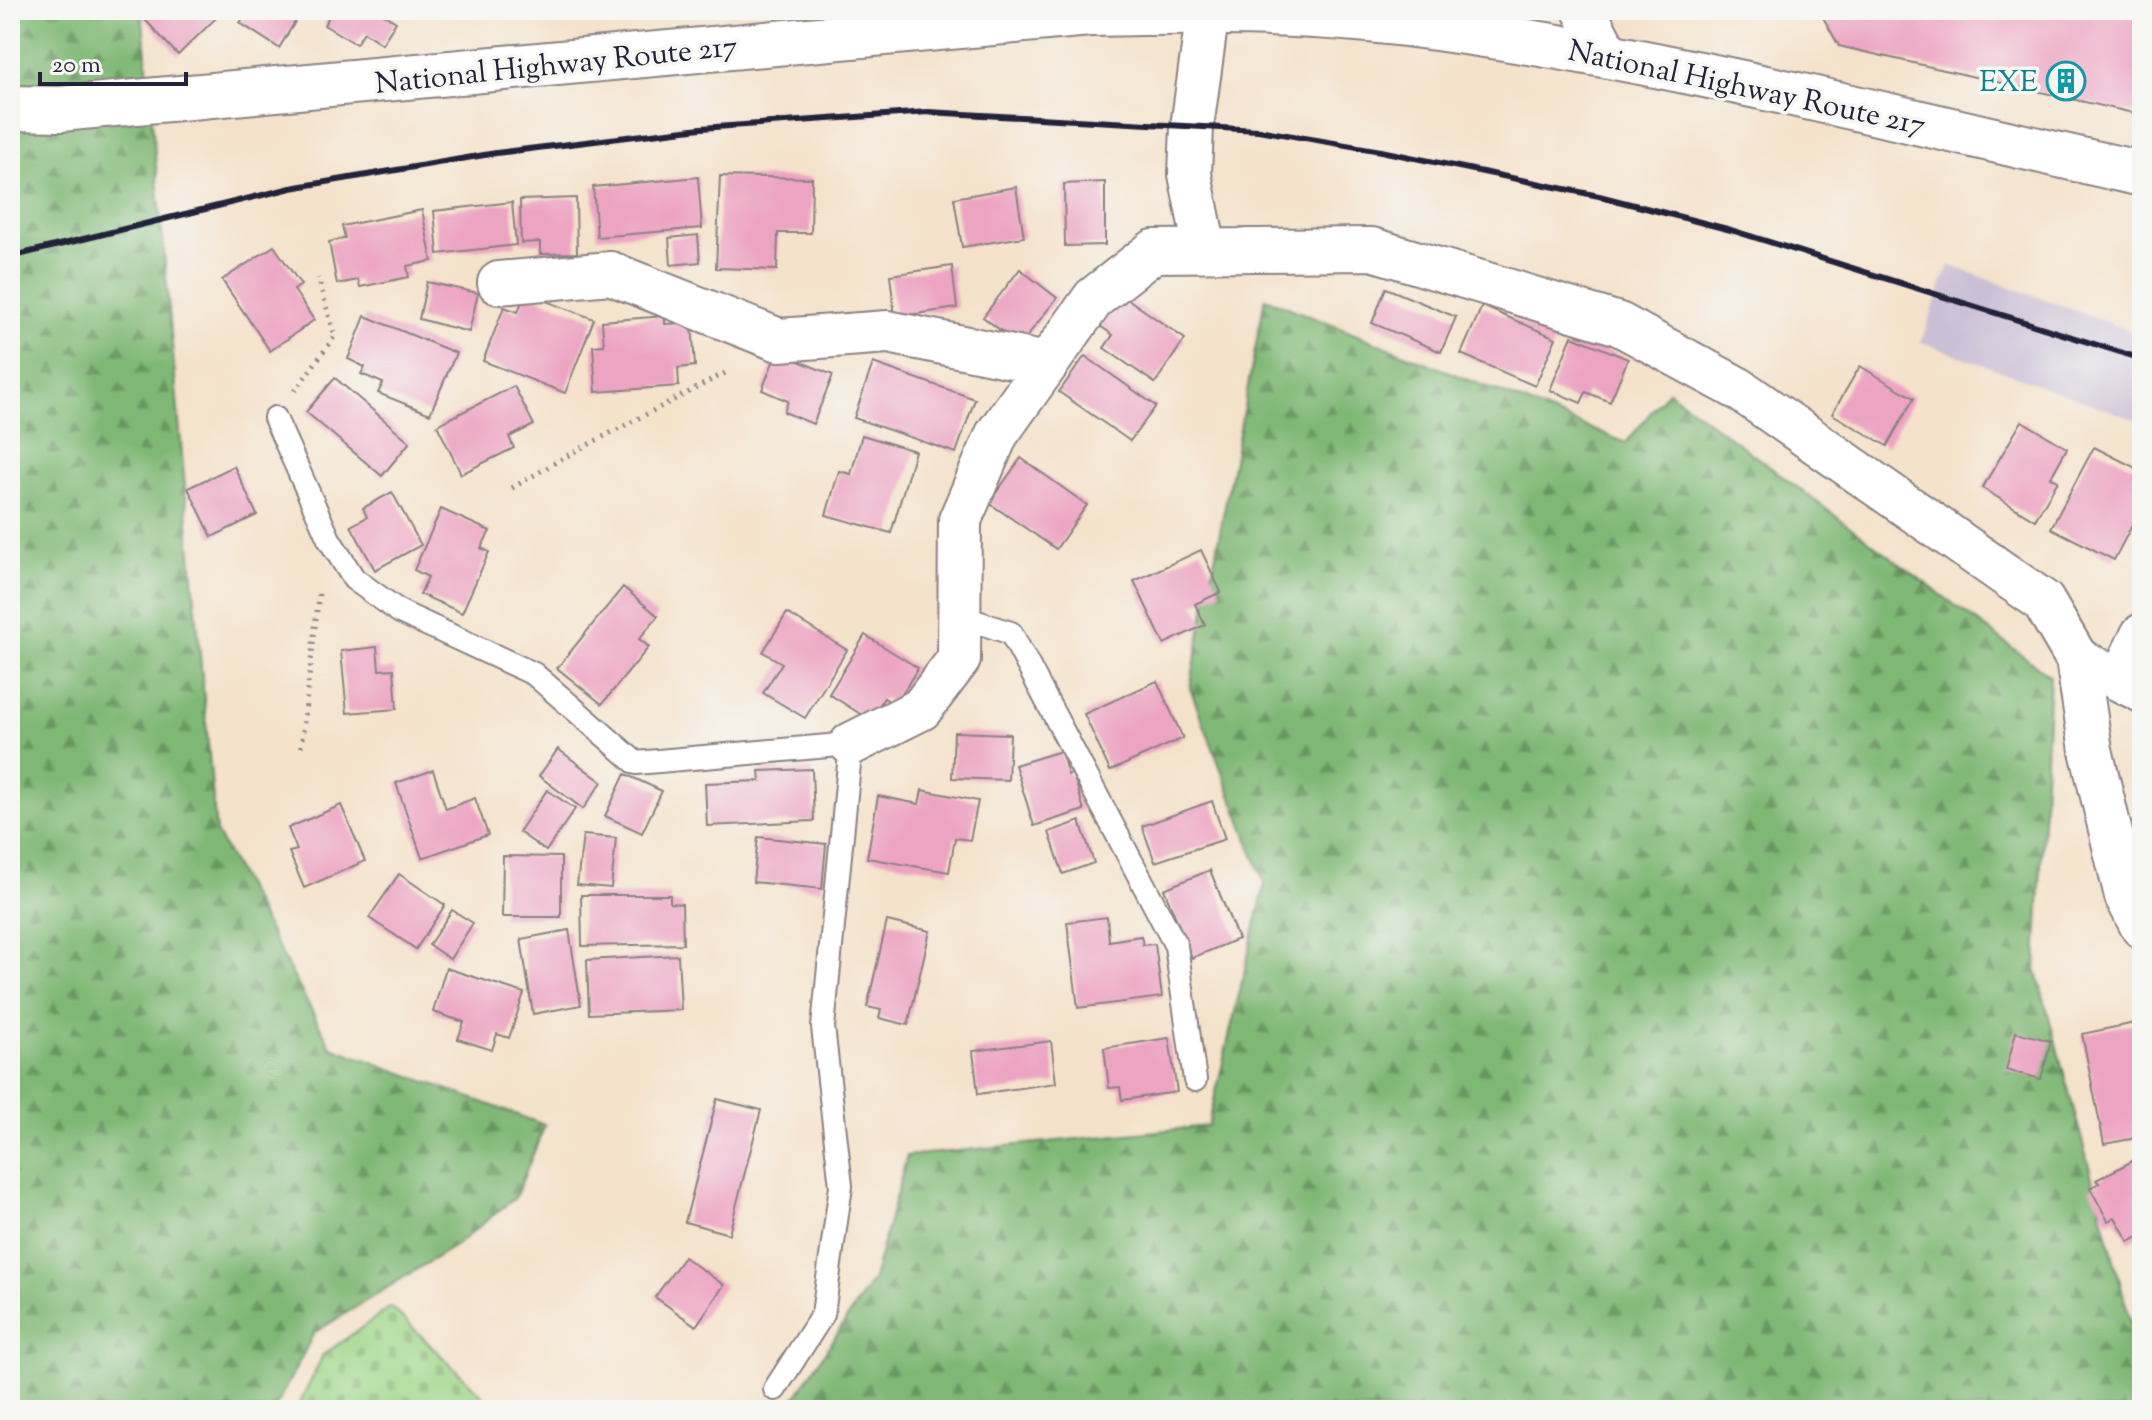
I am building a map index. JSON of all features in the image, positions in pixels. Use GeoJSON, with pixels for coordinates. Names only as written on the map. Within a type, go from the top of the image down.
{"type":"FeatureCollection","features":[{"type":"Feature","properties":{"kind":"highway","name":"National Highway Route 217"},"geometry":{"type":"LineString","coordinates":[[10,108],[60,109],[1090,14],[1208,11],[1403,23],[1607,54],[2142,174]]}},
{"type":"Feature","properties":{"kind":"street"},"geometry":{"type":"LineString","coordinates":[[1584,10],[1607,54]]}},
{"type":"Feature","properties":{"kind":"street"},"geometry":{"type":"LineString","coordinates":[[1205,250],[1190,174],[1192,127],[1208,11]]}},
{"type":"Feature","properties":{"kind":"street"},"geometry":{"type":"LineString","coordinates":[[851,744],[921,709],[959,659],[960,520],[997,434],[1094,298],[1154,251],[1372,249],[1619,324],[1739,389],[2043,601],[2077,659],[2091,750],[2126,896],[2142,927]]}},
{"type":"Feature","properties":{"kind":"street"},"geometry":{"type":"LineString","coordinates":[[499,283],[610,273],[779,340],[888,332],[1047,364]]}},
{"type":"Feature","properties":{"kind":"street"},"geometry":{"type":"LineString","coordinates":[[2077,659],[2131,686],[2142,635]]}},
{"type":"Feature","properties":{"kind":"lane"},"geometry":{"type":"LineString","coordinates":[[275,418],[329,539],[354,579],[400,612],[534,674],[636,763],[851,744],[823,1027],[841,1186],[823,1314],[775,1389]]}},
{"type":"Feature","properties":{"kind":"lane"},"geometry":{"type":"LineString","coordinates":[[959,616],[1011,633],[1176,946],[1195,1080]]}},
{"type":"Feature","properties":{"kind":"path"},"geometry":{"type":"LineString","coordinates":[[275,418],[335,336],[318,278]]}},
{"type":"Feature","properties":{"kind":"path"},"geometry":{"type":"LineString","coordinates":[[512,488],[572,453],[791,339]]}},
{"type":"Feature","properties":{"kind":"path"},"geometry":{"type":"LineString","coordinates":[[301,747],[319,589],[345,566]]}},
{"type":"Feature","properties":{"kind":"shaded area"},"geometry":{"type":"Polygon","coordinates":[[[1949,265],[2142,335],[2142,422],[1921,342],[1949,265]]]}},
{"type":"Feature","properties":{"kind":"green space"},"geometry":{"type":"Polygon","coordinates":[[[10,10],[142,10],[216,832],[331,1047],[545,1125],[515,1198],[456,1245],[314,1333],[274,1410],[10,1410],[10,10]]]}},
{"type":"Feature","properties":{"kind":"green space"},"geometry":{"type":"Polygon","coordinates":[[[1265,298],[1626,443],[1668,391],[2050,676],[2036,969],[2142,1364],[2142,1410],[787,1410],[873,1279],[907,1156],[1208,1126],[1265,884],[1190,688],[1265,298]]]}},
{"type":"Feature","properties":{"kind":"green space"},"geometry":{"type":"Polygon","coordinates":[[[391,1307],[484,1397],[474,1410],[297,1410],[323,1355],[391,1307]]]}},
{"type":"Feature","properties":{"kind":"building"},"geometry":{"type":"Polygon","coordinates":[[[136,10],[209,10],[216,18],[178,55],[136,10]]]}},
{"type":"Feature","properties":{"kind":"building"},"geometry":{"type":"Polygon","coordinates":[[[248,10],[286,10],[298,17],[279,48],[240,23],[248,10]]]}},
{"type":"Feature","properties":{"kind":"building"},"geometry":{"type":"Polygon","coordinates":[[[333,10],[377,10],[396,22],[382,44],[364,32],[356,44],[324,25],[333,10]]]}},
{"type":"Feature","properties":{"kind":"building","name":"EXE"},"geometry":{"type":"Polygon","coordinates":[[[1819,10],[2141,10],[2142,115],[1839,46],[1819,10]]]}},
{"type":"Feature","properties":{"kind":"building"},"geometry":{"type":"Polygon","coordinates":[[[720,176],[812,178],[811,233],[778,233],[777,270],[716,268],[720,176]]]}},
{"type":"Feature","properties":{"kind":"building"},"geometry":{"type":"Polygon","coordinates":[[[698,177],[702,228],[597,237],[593,187],[698,177]]]}},
{"type":"Feature","properties":{"kind":"building"},"geometry":{"type":"Polygon","coordinates":[[[1105,182],[1105,245],[1065,246],[1064,184],[1105,182]]]}},
{"type":"Feature","properties":{"kind":"building"},"geometry":{"type":"Polygon","coordinates":[[[1016,187],[1024,237],[962,247],[954,198],[1016,187]]]}},
{"type":"Feature","properties":{"kind":"building"},"geometry":{"type":"Polygon","coordinates":[[[576,198],[577,253],[540,254],[540,242],[521,243],[520,200],[576,198]]]}},
{"type":"Feature","properties":{"kind":"building"},"geometry":{"type":"Polygon","coordinates":[[[512,202],[516,245],[438,254],[434,211],[512,202]]]}},
{"type":"Feature","properties":{"kind":"building"},"geometry":{"type":"Polygon","coordinates":[[[422,210],[432,261],[407,266],[409,277],[360,287],[358,280],[337,284],[329,242],[345,238],[342,226],[422,210]]]}},
{"type":"Feature","properties":{"kind":"building"},"geometry":{"type":"Polygon","coordinates":[[[698,235],[700,262],[671,265],[669,238],[698,235]]]}},
{"type":"Feature","properties":{"kind":"building"},"geometry":{"type":"Polygon","coordinates":[[[274,246],[301,285],[294,290],[314,320],[270,351],[222,280],[274,246]]]}},
{"type":"Feature","properties":{"kind":"building"},"geometry":{"type":"Polygon","coordinates":[[[952,266],[957,308],[895,317],[890,275],[952,266]]]}},
{"type":"Feature","properties":{"kind":"building"},"geometry":{"type":"Polygon","coordinates":[[[1020,269],[1057,298],[1020,345],[983,317],[1020,269]]]}},
{"type":"Feature","properties":{"kind":"building"},"geometry":{"type":"Polygon","coordinates":[[[427,282],[478,293],[469,332],[419,319],[427,282]]]}},
{"type":"Feature","properties":{"kind":"building"},"geometry":{"type":"Polygon","coordinates":[[[1386,288],[1456,317],[1441,352],[1372,323],[1386,288]]]}},
{"type":"Feature","properties":{"kind":"building"},"geometry":{"type":"Polygon","coordinates":[[[525,293],[594,319],[565,393],[483,361],[504,307],[518,312],[525,293]]]}},
{"type":"Feature","properties":{"kind":"building"},"geometry":{"type":"Polygon","coordinates":[[[1122,295],[1185,339],[1155,383],[1104,348],[1113,335],[1100,326],[1122,295]]]}},
{"type":"Feature","properties":{"kind":"building"},"geometry":{"type":"Polygon","coordinates":[[[1482,306],[1556,338],[1535,386],[1461,354],[1482,306]]]}},
{"type":"Feature","properties":{"kind":"building"},"geometry":{"type":"Polygon","coordinates":[[[365,316],[456,353],[430,414],[378,393],[383,383],[361,374],[365,367],[348,359],[365,316]]]}},
{"type":"Feature","properties":{"kind":"building"},"geometry":{"type":"Polygon","coordinates":[[[665,316],[665,324],[692,323],[695,366],[678,368],[679,386],[596,392],[593,346],[604,345],[602,321],[665,316]]]}},
{"type":"Feature","properties":{"kind":"building"},"geometry":{"type":"Polygon","coordinates":[[[1572,336],[1628,359],[1610,402],[1586,392],[1581,403],[1550,390],[1572,336]]]}},
{"type":"Feature","properties":{"kind":"building"},"geometry":{"type":"Polygon","coordinates":[[[777,352],[833,375],[813,424],[784,412],[788,401],[762,390],[777,352]]]}},
{"type":"Feature","properties":{"kind":"building"},"geometry":{"type":"Polygon","coordinates":[[[1085,356],[1156,406],[1130,441],[1059,392],[1085,356]]]}},
{"type":"Feature","properties":{"kind":"building"},"geometry":{"type":"Polygon","coordinates":[[[873,363],[975,399],[956,453],[854,418],[873,363]]]}},
{"type":"Feature","properties":{"kind":"building"},"geometry":{"type":"Polygon","coordinates":[[[1860,366],[1914,398],[1887,446],[1832,414],[1860,366]]]}},
{"type":"Feature","properties":{"kind":"building"},"geometry":{"type":"Polygon","coordinates":[[[335,378],[410,442],[382,476],[306,412],[335,378]]]}},
{"type":"Feature","properties":{"kind":"building"},"geometry":{"type":"Polygon","coordinates":[[[514,386],[534,425],[509,437],[514,448],[461,474],[437,425],[514,386]]]}},
{"type":"Feature","properties":{"kind":"building"},"geometry":{"type":"Polygon","coordinates":[[[2022,421],[2067,448],[2051,477],[2058,481],[2035,520],[1982,488],[2022,421]]]}},
{"type":"Feature","properties":{"kind":"building"},"geometry":{"type":"Polygon","coordinates":[[[862,435],[915,451],[891,533],[826,515],[839,471],[851,474],[862,435]]]}},
{"type":"Feature","properties":{"kind":"building"},"geometry":{"type":"Polygon","coordinates":[[[2094,447],[2142,471],[2142,489],[2137,498],[2142,500],[2142,506],[2114,560],[2051,528],[2094,447]]]}},
{"type":"Feature","properties":{"kind":"building"},"geometry":{"type":"Polygon","coordinates":[[[1021,458],[1087,505],[1056,549],[989,503],[1021,458]]]}},
{"type":"Feature","properties":{"kind":"building"},"geometry":{"type":"Polygon","coordinates":[[[234,466],[257,515],[212,537],[188,488],[234,466]]]}},
{"type":"Feature","properties":{"kind":"building"},"geometry":{"type":"Polygon","coordinates":[[[392,492],[421,545],[375,570],[351,526],[367,517],[363,508],[392,492]]]}},
{"type":"Feature","properties":{"kind":"building"},"geometry":{"type":"Polygon","coordinates":[[[441,509],[490,531],[481,548],[489,552],[462,613],[420,594],[428,577],[414,570],[441,509]]]}},
{"type":"Feature","properties":{"kind":"building"},"geometry":{"type":"Polygon","coordinates":[[[1201,550],[1221,592],[1195,604],[1205,625],[1164,644],[1134,581],[1201,550]]]}},
{"type":"Feature","properties":{"kind":"building"},"geometry":{"type":"Polygon","coordinates":[[[623,587],[658,616],[639,639],[649,647],[602,704],[557,668],[623,587]]]}},
{"type":"Feature","properties":{"kind":"building"},"geometry":{"type":"Polygon","coordinates":[[[787,613],[847,650],[805,718],[763,693],[782,663],[763,652],[787,613]]]}},
{"type":"Feature","properties":{"kind":"building"},"geometry":{"type":"Polygon","coordinates":[[[865,635],[918,668],[895,705],[884,698],[870,720],[829,694],[865,635]]]}},
{"type":"Feature","properties":{"kind":"building"},"geometry":{"type":"Polygon","coordinates":[[[377,647],[379,670],[394,669],[397,709],[347,713],[341,651],[377,647]]]}},
{"type":"Feature","properties":{"kind":"building"},"geometry":{"type":"Polygon","coordinates":[[[1157,681],[1183,738],[1110,771],[1084,714],[1157,681]]]}},
{"type":"Feature","properties":{"kind":"building"},"geometry":{"type":"Polygon","coordinates":[[[954,732],[1010,734],[1008,780],[952,778],[954,732]]]}},
{"type":"Feature","properties":{"kind":"building"},"geometry":{"type":"Polygon","coordinates":[[[558,749],[602,782],[583,809],[539,776],[558,749]]]}},
{"type":"Feature","properties":{"kind":"building"},"geometry":{"type":"Polygon","coordinates":[[[1061,751],[1068,775],[1073,773],[1084,810],[1034,826],[1015,765],[1061,751]]]}},
{"type":"Feature","properties":{"kind":"building"},"geometry":{"type":"Polygon","coordinates":[[[812,769],[814,821],[707,826],[705,783],[760,781],[759,771],[812,769]]]}},
{"type":"Feature","properties":{"kind":"building"},"geometry":{"type":"Polygon","coordinates":[[[433,770],[446,809],[475,798],[488,835],[422,858],[396,783],[433,770]]]}},
{"type":"Feature","properties":{"kind":"building"},"geometry":{"type":"Polygon","coordinates":[[[625,774],[662,791],[642,833],[605,816],[625,774]]]}},
{"type":"Feature","properties":{"kind":"building"},"geometry":{"type":"Polygon","coordinates":[[[547,790],[575,809],[546,851],[519,832],[547,790]]]}},
{"type":"Feature","properties":{"kind":"building"},"geometry":{"type":"Polygon","coordinates":[[[922,790],[978,801],[970,840],[955,838],[949,872],[867,858],[878,796],[919,804],[922,790]]]}},
{"type":"Feature","properties":{"kind":"building"},"geometry":{"type":"Polygon","coordinates":[[[1212,801],[1225,839],[1155,862],[1142,826],[1212,801]]]}},
{"type":"Feature","properties":{"kind":"building"},"geometry":{"type":"Polygon","coordinates":[[[341,805],[365,861],[304,888],[289,852],[297,850],[288,828],[341,805]]]}},
{"type":"Feature","properties":{"kind":"building"},"geometry":{"type":"Polygon","coordinates":[[[2142,811],[2142,839],[2131,833],[2142,811]]]}},
{"type":"Feature","properties":{"kind":"building"},"geometry":{"type":"Polygon","coordinates":[[[1080,821],[1094,863],[1063,874],[1049,832],[1080,821]]]}},
{"type":"Feature","properties":{"kind":"building"},"geometry":{"type":"Polygon","coordinates":[[[583,835],[616,838],[611,888],[577,885],[583,835]]]}},
{"type":"Feature","properties":{"kind":"building"},"geometry":{"type":"Polygon","coordinates":[[[758,837],[826,844],[822,889],[753,882],[758,837]]]}},
{"type":"Feature","properties":{"kind":"building"},"geometry":{"type":"Polygon","coordinates":[[[503,856],[561,857],[561,917],[502,917],[503,856]]]}},
{"type":"Feature","properties":{"kind":"building"},"geometry":{"type":"Polygon","coordinates":[[[1210,870],[1238,939],[1192,958],[1164,889],[1210,870]]]}},
{"type":"Feature","properties":{"kind":"building"},"geometry":{"type":"Polygon","coordinates":[[[399,874],[445,905],[416,949],[369,918],[399,874]]]}},
{"type":"Feature","properties":{"kind":"building"},"geometry":{"type":"Polygon","coordinates":[[[581,895],[670,895],[670,903],[682,904],[683,944],[582,946],[581,895]]]}},
{"type":"Feature","properties":{"kind":"building"},"geometry":{"type":"Polygon","coordinates":[[[452,910],[473,923],[450,959],[429,945],[452,910]]]}},
{"type":"Feature","properties":{"kind":"building"},"geometry":{"type":"Polygon","coordinates":[[[1107,917],[1109,941],[1141,936],[1143,945],[1155,944],[1162,997],[1078,1008],[1067,922],[1107,917]]]}},
{"type":"Feature","properties":{"kind":"building"},"geometry":{"type":"Polygon","coordinates":[[[887,921],[930,931],[908,1025],[879,1018],[881,1010],[867,1007],[887,921]]]}},
{"type":"Feature","properties":{"kind":"building"},"geometry":{"type":"Polygon","coordinates":[[[569,930],[581,1005],[533,1014],[521,939],[569,930]]]}},
{"type":"Feature","properties":{"kind":"building"},"geometry":{"type":"Polygon","coordinates":[[[678,955],[681,1010],[589,1014],[587,960],[678,955]]]}},
{"type":"Feature","properties":{"kind":"building"},"geometry":{"type":"Polygon","coordinates":[[[446,968],[524,993],[509,1038],[497,1034],[492,1050],[458,1039],[464,1022],[433,1012],[446,968]]]}},
{"type":"Feature","properties":{"kind":"building"},"geometry":{"type":"Polygon","coordinates":[[[2135,1023],[2142,1078],[2132,1079],[2142,1137],[2104,1144],[2082,1034],[2135,1023]]]}},
{"type":"Feature","properties":{"kind":"building"},"geometry":{"type":"Polygon","coordinates":[[[2016,1032],[2051,1041],[2041,1079],[2006,1070],[2016,1032]]]}},
{"type":"Feature","properties":{"kind":"building"},"geometry":{"type":"Polygon","coordinates":[[[1169,1038],[1177,1092],[1122,1100],[1120,1087],[1109,1088],[1104,1048],[1169,1038]]]}},
{"type":"Feature","properties":{"kind":"building"},"geometry":{"type":"Polygon","coordinates":[[[1051,1041],[1056,1083],[978,1094],[973,1051],[1051,1041]]]}},
{"type":"Feature","properties":{"kind":"building"},"geometry":{"type":"Polygon","coordinates":[[[717,1099],[761,1110],[729,1234],[685,1222],[717,1099]]]}},
{"type":"Feature","properties":{"kind":"building"},"geometry":{"type":"Polygon","coordinates":[[[2142,1156],[2142,1235],[2129,1242],[2115,1217],[2108,1221],[2090,1188],[2099,1183],[2096,1180],[2142,1156]]]}},
{"type":"Feature","properties":{"kind":"building"},"geometry":{"type":"Polygon","coordinates":[[[684,1257],[724,1285],[696,1326],[655,1297],[684,1257]]]}},
{"type":"Feature","properties":{"kind":"railway"},"geometry":{"type":"LineString","coordinates":[[10,257],[291,188],[496,153],[701,128],[928,112],[1258,130],[1381,151],[1599,196],[1731,230],[2142,359]]}},
{"type":"Feature","properties":{"kind":"place","name":"EXE"},"geometry":{"type":"Point","coordinates":[2066,81]}}]}
